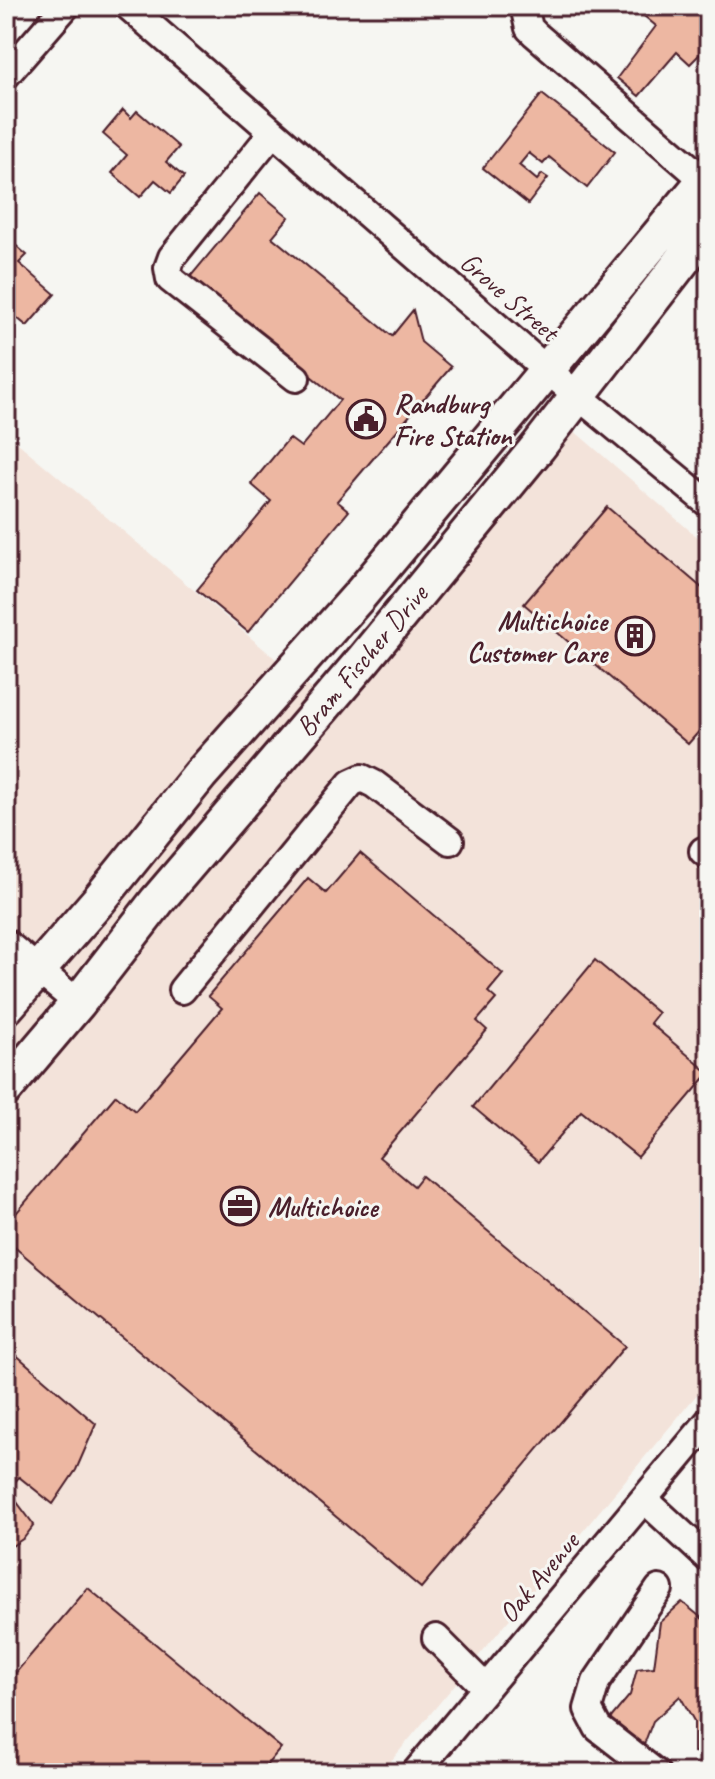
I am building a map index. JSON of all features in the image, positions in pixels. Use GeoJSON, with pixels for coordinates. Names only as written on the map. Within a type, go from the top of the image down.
{"type":"FeatureCollection","features":[{"type":"Feature","properties":{"kind":"main road","name":"Bram Fischer Drive"},"geometry":{"type":"LineString","coordinates":[[6,1007],[200,775],[360,595],[706,178]]}},
{"type":"Feature","properties":{"kind":"main road","name":"Bram Fischer Drive"},"geometry":{"type":"LineString","coordinates":[[6,1088],[78,1003],[157,901],[364,659],[579,396],[709,226]]}},
{"type":"Feature","properties":{"kind":"street"},"geometry":{"type":"LineString","coordinates":[[6,75],[66,6]]}},
{"type":"Feature","properties":{"kind":"street","name":"Grove Street"},"geometry":{"type":"LineString","coordinates":[[128,6],[547,370],[705,492]]}},
{"type":"Feature","properties":{"kind":"street"},"geometry":{"type":"LineString","coordinates":[[524,6],[529,28],[535,34],[706,178]]}},
{"type":"Feature","properties":{"kind":"street"},"geometry":{"type":"LineString","coordinates":[[273,132],[172,257],[168,268],[170,279],[296,378]]}},
{"type":"Feature","properties":{"kind":"street"},"geometry":{"type":"LineString","coordinates":[[182,990],[351,783],[362,778],[374,784],[450,841]]}},
{"type":"Feature","properties":{"kind":"street"},"geometry":{"type":"LineString","coordinates":[[6,943],[78,1003]]}},
{"type":"Feature","properties":{"kind":"street","name":"Oak Avenue"},"geometry":{"type":"LineString","coordinates":[[415,1773],[709,1421]]}},
{"type":"Feature","properties":{"kind":"street"},"geometry":{"type":"LineString","coordinates":[[644,1499],[709,1559]]}},
{"type":"Feature","properties":{"kind":"street"},"geometry":{"type":"LineString","coordinates":[[656,1773],[598,1728],[588,1709],[596,1682],[659,1589]]}},
{"type":"Feature","properties":{"kind":"street"},"geometry":{"type":"LineString","coordinates":[[436,1638],[486,1688]]}},
{"type":"Feature","properties":{"kind":"shaded area"},"geometry":{"type":"Polygon","coordinates":[[[572,429],[709,547],[709,1380],[381,1773],[6,1773],[6,433],[338,711],[572,429]]]}},
{"type":"Feature","properties":{"kind":"building"},"geometry":{"type":"Polygon","coordinates":[[[632,6],[709,7],[709,45],[690,64],[677,52],[639,96],[617,78],[656,26],[632,6]]]}},
{"type":"Feature","properties":{"kind":"building"},"geometry":{"type":"Polygon","coordinates":[[[542,94],[615,152],[587,188],[549,157],[543,164],[529,153],[519,165],[537,180],[542,174],[548,178],[528,204],[483,168],[542,94]]]}},
{"type":"Feature","properties":{"kind":"building"},"geometry":{"type":"Polygon","coordinates":[[[123,110],[131,118],[137,111],[179,147],[166,162],[184,177],[171,193],[155,180],[140,197],[112,173],[127,155],[103,134],[123,110]]]}},
{"type":"Feature","properties":{"kind":"building","name":"Randburg Fire Station"},"geometry":{"type":"Polygon","coordinates":[[[260,193],[289,217],[272,237],[392,336],[413,310],[421,342],[451,367],[337,501],[349,511],[248,632],[197,590],[271,501],[251,484],[289,438],[301,447],[340,400],[190,277],[260,193]]]}},
{"type":"Feature","properties":{"kind":"building"},"geometry":{"type":"Polygon","coordinates":[[[6,237],[27,255],[19,263],[55,294],[27,326],[6,309],[6,237]]]}},
{"type":"Feature","properties":{"kind":"building","name":"Multichoice Customer Care"},"geometry":{"type":"Polygon","coordinates":[[[607,507],[709,594],[709,668],[699,679],[709,687],[709,720],[688,744],[524,604],[607,507]]]}},
{"type":"Feature","properties":{"kind":"building","name":"Multichoice"},"geometry":{"type":"Polygon","coordinates":[[[360,853],[503,974],[488,992],[496,999],[477,1021],[487,1030],[379,1157],[414,1186],[422,1176],[625,1346],[421,1588],[6,1240],[6,1225],[116,1095],[135,1111],[222,1008],[208,996],[308,878],[326,893],[360,853]]]}},
{"type":"Feature","properties":{"kind":"building"},"geometry":{"type":"Polygon","coordinates":[[[595,960],[658,1013],[650,1023],[709,1073],[638,1157],[581,1111],[538,1162],[473,1107],[595,960]]]}},
{"type":"Feature","properties":{"kind":"building"},"geometry":{"type":"Polygon","coordinates":[[[6,1346],[96,1424],[76,1470],[53,1504],[19,1477],[8,1490],[34,1525],[24,1538],[6,1550],[6,1346]]]}},
{"type":"Feature","properties":{"kind":"building"},"geometry":{"type":"Polygon","coordinates":[[[88,1588],[281,1748],[260,1773],[6,1773],[6,1684],[88,1588]]]}},
{"type":"Feature","properties":{"kind":"building"},"geometry":{"type":"Polygon","coordinates":[[[682,1602],[709,1624],[709,1754],[694,1752],[694,1721],[680,1696],[653,1721],[641,1752],[610,1719],[630,1695],[637,1669],[654,1667],[660,1622],[682,1602]]]}},
{"type":"Feature","properties":{"kind":"place","name":"Randburg Fire Station"},"geometry":{"type":"Point","coordinates":[366,419]}},
{"type":"Feature","properties":{"kind":"place","name":"Multichoice Customer Care"},"geometry":{"type":"Point","coordinates":[635,636]}},
{"type":"Feature","properties":{"kind":"place","name":"Multichoice"},"geometry":{"type":"Point","coordinates":[240,1206]}}]}
